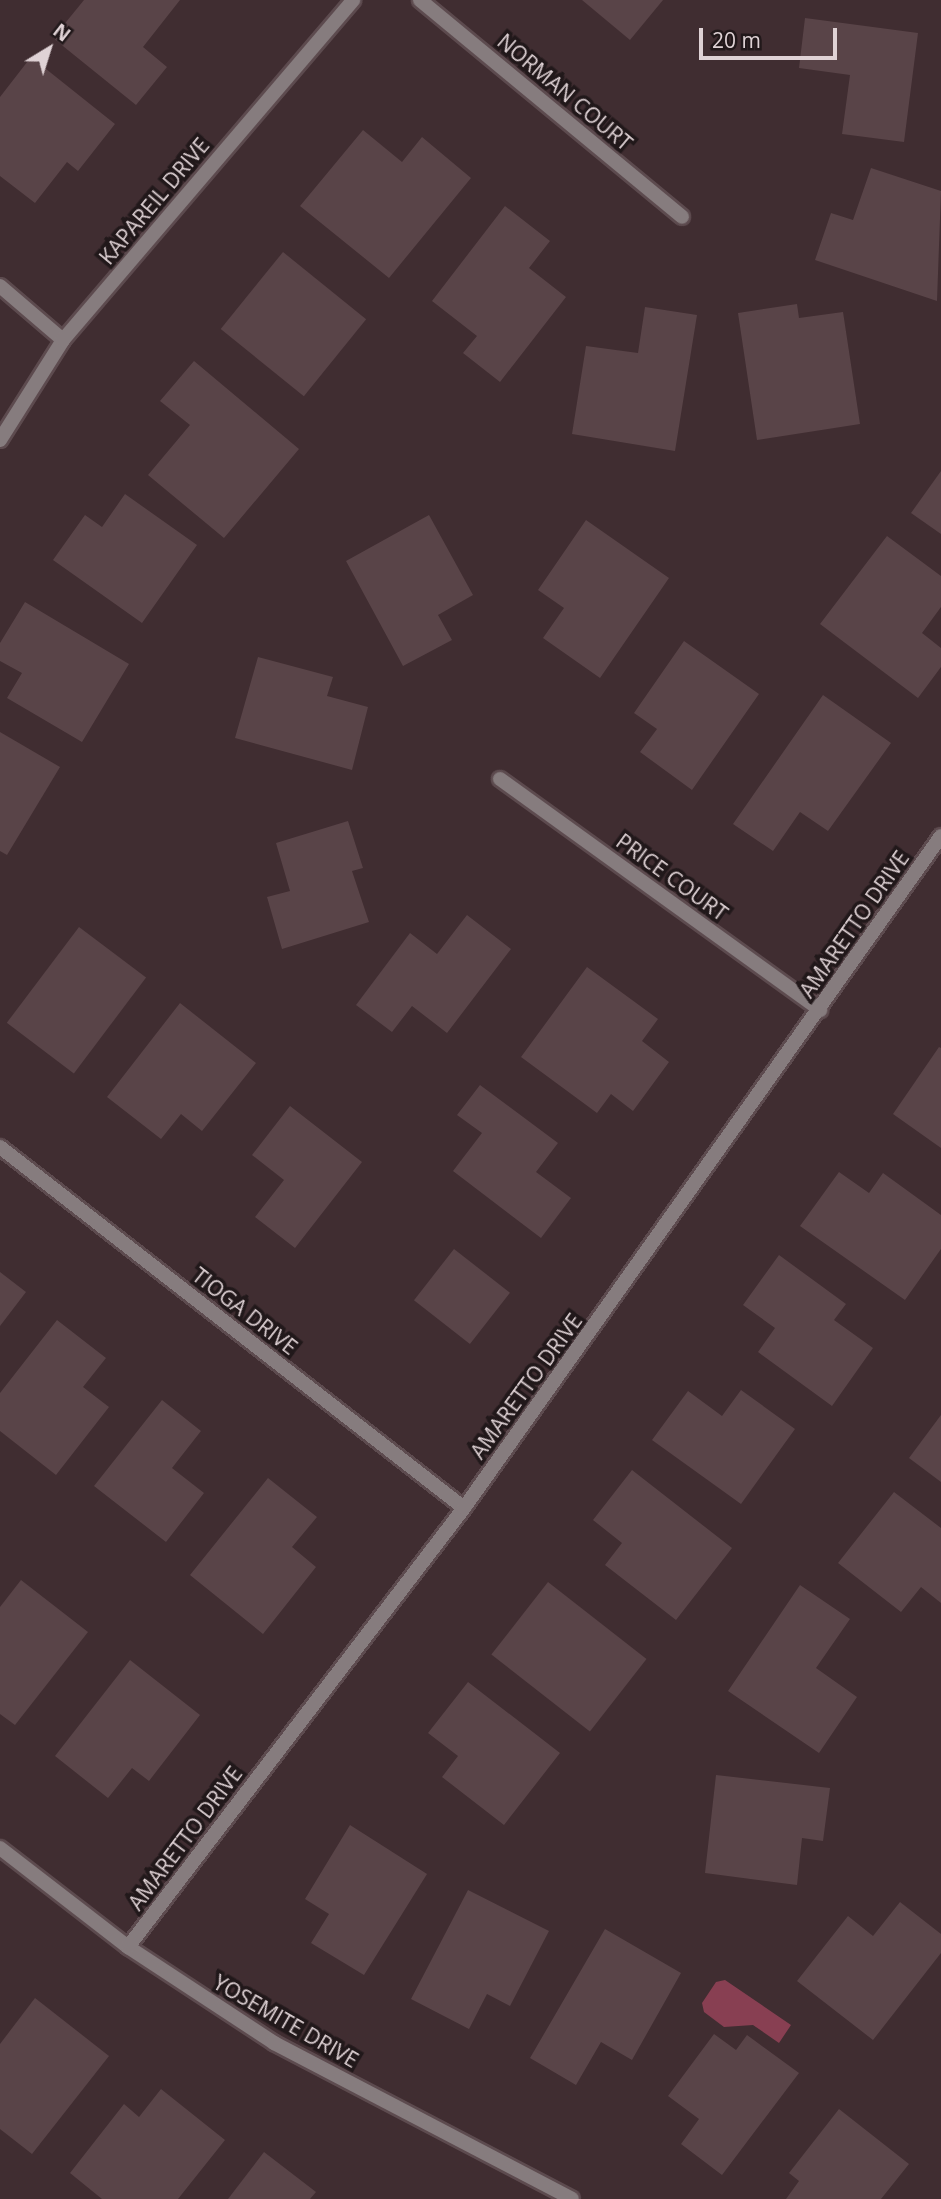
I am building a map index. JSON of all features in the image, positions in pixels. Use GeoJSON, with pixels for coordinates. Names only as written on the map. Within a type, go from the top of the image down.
{"type":"FeatureCollection","features":[{"type":"Feature","properties":{"kind":"street","name":"KAPAREIL DRIVE"},"geometry":{"type":"LineString","coordinates":[[0,440],[63,340],[353,0]]}},
{"type":"Feature","properties":{"kind":"street","name":"NORMAN COURT"},"geometry":{"type":"LineString","coordinates":[[420,0],[682,217]]}},
{"type":"Feature","properties":{"kind":"street"},"geometry":{"type":"LineString","coordinates":[[0,286],[63,340]]}},
{"type":"Feature","properties":{"kind":"street","name":"PRICE COURT"},"geometry":{"type":"LineString","coordinates":[[500,779],[820,1010]]}},
{"type":"Feature","properties":{"kind":"street","name":"AMARETTO DRIVE"},"geometry":{"type":"LineString","coordinates":[[128,1947],[464,1508],[941,836]]}},
{"type":"Feature","properties":{"kind":"street","name":"TIOGA DRIVE"},"geometry":{"type":"LineString","coordinates":[[0,1147],[464,1508]]}},
{"type":"Feature","properties":{"kind":"street","name":"YOSEMITE DRIVE"},"geometry":{"type":"LineString","coordinates":[[0,1848],[128,1947],[274,2043],[572,2199]]}},
{"type":"Feature","properties":{"kind":"shaded area"},"geometry":{"type":"Polygon","coordinates":[[[725,1980],[791,2025],[779,2043],[753,2025],[724,2027],[704,2012],[702,2003],[716,1982],[725,1980]]]}},
{"type":"Feature","properties":{"kind":"building"},"geometry":{"type":"Polygon","coordinates":[[[84,0],[180,0],[143,47],[167,67],[136,105],[53,38],[84,0]]]}},
{"type":"Feature","properties":{"kind":"building"},"geometry":{"type":"Polygon","coordinates":[[[582,0],[663,0],[630,40],[582,0]]]}},
{"type":"Feature","properties":{"kind":"building"},"geometry":{"type":"Polygon","coordinates":[[[805,18],[918,33],[904,142],[842,134],[850,75],[799,68],[805,18]]]}},
{"type":"Feature","properties":{"kind":"building"},"geometry":{"type":"Polygon","coordinates":[[[31,57],[115,124],[78,171],[67,162],[35,203],[0,176],[0,97],[31,57]]]}},
{"type":"Feature","properties":{"kind":"building"},"geometry":{"type":"Polygon","coordinates":[[[363,130],[402,162],[422,137],[471,178],[389,278],[300,206],[363,130]]]}},
{"type":"Feature","properties":{"kind":"building"},"geometry":{"type":"Polygon","coordinates":[[[871,168],[941,191],[937,301],[815,260],[831,213],[853,220],[871,168]]]}},
{"type":"Feature","properties":{"kind":"building"},"geometry":{"type":"Polygon","coordinates":[[[505,206],[550,241],[529,268],[566,297],[500,382],[463,353],[477,336],[432,301],[505,206]]]}},
{"type":"Feature","properties":{"kind":"building"},"geometry":{"type":"Polygon","coordinates":[[[283,252],[366,319],[304,396],[221,329],[283,252]]]}},
{"type":"Feature","properties":{"kind":"building"},"geometry":{"type":"Polygon","coordinates":[[[797,304],[799,318],[843,312],[860,424],[757,440],[738,313],[797,304]]]}},
{"type":"Feature","properties":{"kind":"building"},"geometry":{"type":"Polygon","coordinates":[[[645,307],[697,315],[675,451],[572,434],[586,346],[638,353],[645,307]]]}},
{"type":"Feature","properties":{"kind":"building"},"geometry":{"type":"Polygon","coordinates":[[[194,361],[299,449],[224,538],[148,475],[190,425],[160,401],[194,361]]]}},
{"type":"Feature","properties":{"kind":"building"},"geometry":{"type":"Polygon","coordinates":[[[941,471],[941,534],[911,513],[941,471]]]}},
{"type":"Feature","properties":{"kind":"building"},"geometry":{"type":"Polygon","coordinates":[[[125,494],[197,545],[142,623],[53,560],[85,515],[102,527],[125,494]]]}},
{"type":"Feature","properties":{"kind":"building"},"geometry":{"type":"Polygon","coordinates":[[[429,515],[473,595],[438,615],[452,640],[403,666],[346,561],[429,515]]]}},
{"type":"Feature","properties":{"kind":"building"},"geometry":{"type":"Polygon","coordinates":[[[586,520],[669,578],[600,678],[543,638],[564,608],[538,590],[586,520]]]}},
{"type":"Feature","properties":{"kind":"building"},"geometry":{"type":"Polygon","coordinates":[[[887,536],[941,576],[941,607],[922,633],[941,648],[941,667],[918,698],[820,624],[887,536]]]}},
{"type":"Feature","properties":{"kind":"building"},"geometry":{"type":"Polygon","coordinates":[[[25,602],[129,664],[82,742],[7,698],[22,673],[0,661],[0,643],[25,602]]]}},
{"type":"Feature","properties":{"kind":"building"},"geometry":{"type":"Polygon","coordinates":[[[684,641],[759,694],[692,790],[640,752],[657,729],[634,713],[684,641]]]}},
{"type":"Feature","properties":{"kind":"building"},"geometry":{"type":"Polygon","coordinates":[[[258,657],[333,677],[327,696],[368,707],[352,770],[235,738],[258,657]]]}},
{"type":"Feature","properties":{"kind":"building"},"geometry":{"type":"Polygon","coordinates":[[[823,695],[891,743],[828,831],[800,812],[773,851],[733,824],[823,695]]]}},
{"type":"Feature","properties":{"kind":"building"},"geometry":{"type":"Polygon","coordinates":[[[0,732],[60,767],[7,855],[0,851],[0,732]]]}},
{"type":"Feature","properties":{"kind":"building"},"geometry":{"type":"Polygon","coordinates":[[[348,821],[363,868],[352,871],[369,922],[282,949],[267,897],[290,891],[276,843],[348,821]]]}},
{"type":"Feature","properties":{"kind":"building"},"geometry":{"type":"Polygon","coordinates":[[[467,915],[511,949],[447,1033],[412,1006],[392,1032],[356,1005],[410,933],[437,954],[467,915]]]}},
{"type":"Feature","properties":{"kind":"building"},"geometry":{"type":"Polygon","coordinates":[[[79,927],[146,978],[74,1073],[7,1023],[79,927]]]}},
{"type":"Feature","properties":{"kind":"building"},"geometry":{"type":"Polygon","coordinates":[[[587,967],[658,1019],[642,1041],[669,1062],[633,1111],[611,1094],[597,1113],[521,1057],[587,967]]]}},
{"type":"Feature","properties":{"kind":"building"},"geometry":{"type":"Polygon","coordinates":[[[180,1003],[256,1063],[202,1131],[181,1114],[161,1139],[107,1097],[180,1003]]]}},
{"type":"Feature","properties":{"kind":"building"},"geometry":{"type":"Polygon","coordinates":[[[939,1047],[941,1048],[941,1148],[893,1114],[939,1047]]]}},
{"type":"Feature","properties":{"kind":"building"},"geometry":{"type":"Polygon","coordinates":[[[480,1085],[558,1143],[536,1172],[571,1198],[541,1238],[453,1171],[482,1133],[457,1115],[480,1085]]]}},
{"type":"Feature","properties":{"kind":"building"},"geometry":{"type":"Polygon","coordinates":[[[290,1106],[362,1162],[295,1248],[255,1217],[284,1180],[252,1155],[290,1106]]]}},
{"type":"Feature","properties":{"kind":"building"},"geometry":{"type":"Polygon","coordinates":[[[839,1172],[869,1193],[883,1173],[941,1215],[941,1249],[905,1300],[800,1226],[839,1172]]]}},
{"type":"Feature","properties":{"kind":"building"},"geometry":{"type":"Polygon","coordinates":[[[454,1249],[510,1293],[470,1344],[414,1300],[454,1249]]]}},
{"type":"Feature","properties":{"kind":"building"},"geometry":{"type":"Polygon","coordinates":[[[779,1255],[846,1304],[834,1320],[873,1348],[832,1406],[758,1352],[775,1328],[743,1305],[779,1255]]]}},
{"type":"Feature","properties":{"kind":"building"},"geometry":{"type":"Polygon","coordinates":[[[0,1272],[26,1292],[0,1326],[0,1272]]]}},
{"type":"Feature","properties":{"kind":"building"},"geometry":{"type":"Polygon","coordinates":[[[57,1320],[106,1358],[83,1387],[109,1407],[56,1475],[0,1431],[0,1393],[57,1320]]]}},
{"type":"Feature","properties":{"kind":"building"},"geometry":{"type":"Polygon","coordinates":[[[741,1390],[795,1429],[741,1504],[652,1440],[688,1391],[722,1416],[741,1390]]]}},
{"type":"Feature","properties":{"kind":"building"},"geometry":{"type":"Polygon","coordinates":[[[162,1400],[201,1431],[172,1468],[204,1493],[166,1542],[94,1486],[162,1400]]]}},
{"type":"Feature","properties":{"kind":"building"},"geometry":{"type":"Polygon","coordinates":[[[941,1415],[941,1482],[909,1458],[941,1415]]]}},
{"type":"Feature","properties":{"kind":"building"},"geometry":{"type":"Polygon","coordinates":[[[632,1470],[732,1548],[676,1620],[605,1565],[622,1543],[593,1520],[632,1470]]]}},
{"type":"Feature","properties":{"kind":"building"},"geometry":{"type":"Polygon","coordinates":[[[268,1478],[317,1517],[292,1547],[316,1567],[263,1634],[190,1575],[268,1478]]]}},
{"type":"Feature","properties":{"kind":"building"},"geometry":{"type":"Polygon","coordinates":[[[894,1492],[941,1528],[941,1603],[921,1587],[901,1612],[838,1563],[894,1492]]]}},
{"type":"Feature","properties":{"kind":"building"},"geometry":{"type":"Polygon","coordinates":[[[21,1580],[88,1632],[15,1725],[0,1714],[0,1607],[21,1580]]]}},
{"type":"Feature","properties":{"kind":"building"},"geometry":{"type":"Polygon","coordinates":[[[548,1582],[647,1659],[590,1731],[491,1654],[548,1582]]]}},
{"type":"Feature","properties":{"kind":"building"},"geometry":{"type":"Polygon","coordinates":[[[800,1585],[850,1619],[816,1668],[857,1697],[819,1753],[728,1691],[800,1585]]]}},
{"type":"Feature","properties":{"kind":"building"},"geometry":{"type":"Polygon","coordinates":[[[130,1660],[200,1715],[149,1781],[132,1768],[108,1798],[55,1756],[130,1660]]]}},
{"type":"Feature","properties":{"kind":"building"},"geometry":{"type":"Polygon","coordinates":[[[468,1682],[560,1753],[504,1825],[442,1777],[458,1756],[428,1733],[468,1682]]]}},
{"type":"Feature","properties":{"kind":"building"},"geometry":{"type":"Polygon","coordinates":[[[716,1775],[830,1788],[823,1841],[802,1838],[797,1885],[705,1873],[716,1775]]]}},
{"type":"Feature","properties":{"kind":"building"},"geometry":{"type":"Polygon","coordinates":[[[350,1825],[427,1874],[364,1975],[311,1943],[329,1914],[305,1899],[350,1825]]]}},
{"type":"Feature","properties":{"kind":"building"},"geometry":{"type":"Polygon","coordinates":[[[468,1890],[549,1931],[510,2006],[487,1994],[469,2029],[411,1999],[468,1890]]]}},
{"type":"Feature","properties":{"kind":"building"},"geometry":{"type":"Polygon","coordinates":[[[900,1902],[941,1934],[941,1953],[873,2040],[797,1981],[848,1916],[873,1936],[900,1902]]]}},
{"type":"Feature","properties":{"kind":"building"},"geometry":{"type":"Polygon","coordinates":[[[605,1929],[681,1973],[632,2060],[601,2042],[576,2085],[530,2058],[605,1929]]]}},
{"type":"Feature","properties":{"kind":"building"},"geometry":{"type":"Polygon","coordinates":[[[35,1998],[109,2056],[32,2154],[0,2129],[0,2044],[35,1998]]]}},
{"type":"Feature","properties":{"kind":"building"},"geometry":{"type":"Polygon","coordinates":[[[714,2034],[736,2050],[747,2035],[799,2073],[722,2175],[681,2144],[699,2119],[668,2096],[714,2034]]]}},
{"type":"Feature","properties":{"kind":"building"},"geometry":{"type":"Polygon","coordinates":[[[161,2089],[225,2140],[178,2199],[102,2199],[70,2173],[124,2104],[139,2117],[161,2089]]]}},
{"type":"Feature","properties":{"kind":"building"},"geometry":{"type":"Polygon","coordinates":[[[839,2109],[909,2164],[881,2199],[786,2199],[799,2181],[789,2173],[839,2109]]]}},
{"type":"Feature","properties":{"kind":"building"},"geometry":{"type":"Polygon","coordinates":[[[264,2152],[316,2192],[310,2199],[228,2199],[264,2152]]]}}]}
